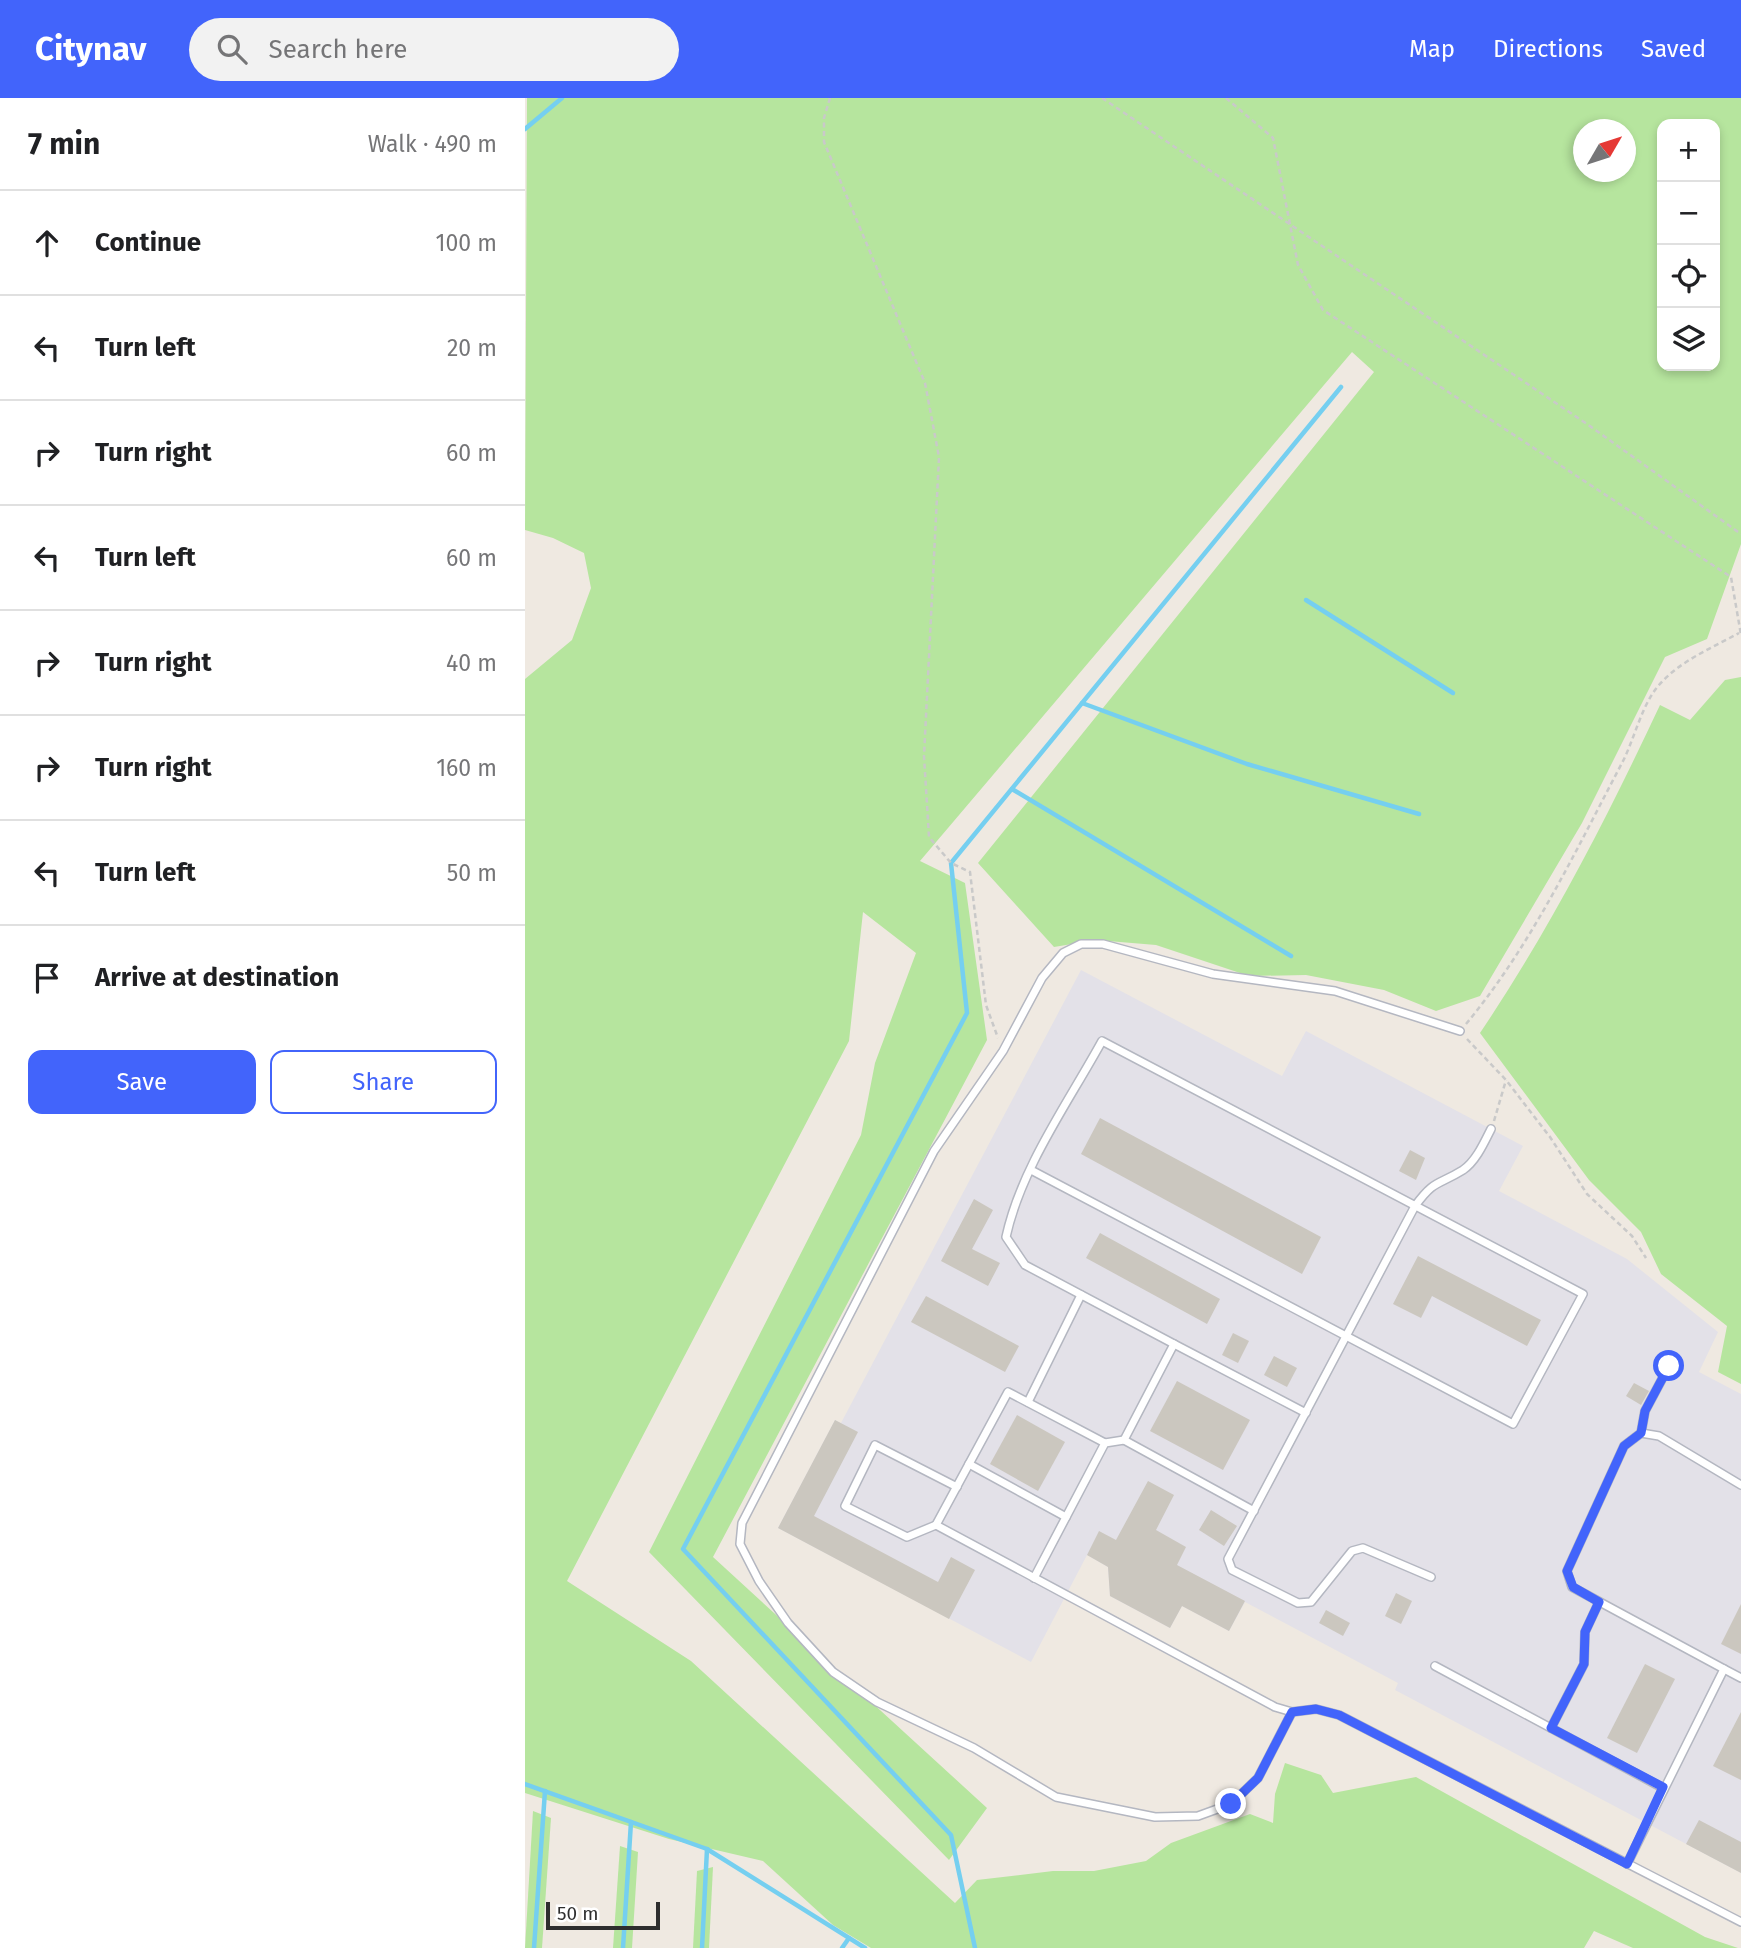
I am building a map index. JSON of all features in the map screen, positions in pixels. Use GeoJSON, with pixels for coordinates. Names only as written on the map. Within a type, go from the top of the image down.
{"type":"FeatureCollection","features":[{"type":"Feature","properties":{"kind":"lane"},"geometry":{"type":"LineString","coordinates":[[1292,1712],[1258,1778],[1231,1804],[1198,1816],[1155,1817],[1056,1797],[974,1748],[877,1702],[833,1672],[788,1623],[759,1581],[740,1544],[742,1523],[934,1151],[1003,1051],[1042,978],[1063,953],[1081,944],[1104,944],[1213,974],[1335,991],[1460,1031]]}},
{"type":"Feature","properties":{"kind":"lane"},"geometry":{"type":"LineString","coordinates":[[1031,1170],[1513,1424],[1583,1294],[1102,1041],[1031,1170],[1012,1207],[1006,1237],[1025,1265],[1305,1413]]}},
{"type":"Feature","properties":{"kind":"lane"},"geometry":{"type":"LineString","coordinates":[[1431,1577],[1363,1548],[1352,1551],[1311,1602],[1298,1603],[1232,1570],[1229,1559],[1415,1206],[1431,1185],[1465,1169],[1478,1154],[1491,1129]]}},
{"type":"Feature","properties":{"kind":"lane"},"geometry":{"type":"LineString","coordinates":[[1028,1402],[1081,1296]]}},
{"type":"Feature","properties":{"kind":"lane"},"geometry":{"type":"LineString","coordinates":[[1124,1440],[1174,1344]]}},
{"type":"Feature","properties":{"kind":"lane"},"geometry":{"type":"LineString","coordinates":[[1669,1366],[1645,1411],[1641,1433],[1624,1446],[1567,1571],[1573,1587],[1741,1678]]}},
{"type":"Feature","properties":{"kind":"lane"},"geometry":{"type":"LineString","coordinates":[[957,1487],[875,1445],[845,1506],[907,1537],[936,1525],[957,1487],[1008,1392],[1105,1443],[1124,1440],[1254,1511]]}},
{"type":"Feature","properties":{"kind":"lane"},"geometry":{"type":"LineString","coordinates":[[1641,1433],[1659,1436],[1741,1485]]}},
{"type":"Feature","properties":{"kind":"lane"},"geometry":{"type":"LineString","coordinates":[[1034,1578],[1105,1443]]}},
{"type":"Feature","properties":{"kind":"lane"},"geometry":{"type":"LineString","coordinates":[[969,1464],[1066,1517]]}},
{"type":"Feature","properties":{"kind":"lane"},"geometry":{"type":"LineString","coordinates":[[936,1525],[1275,1707],[1292,1712],[1316,1709],[1339,1715],[1741,1922]]}},
{"type":"Feature","properties":{"kind":"lane"},"geometry":{"type":"LineString","coordinates":[[1551,1728],[1584,1664],[1585,1632],[1599,1602]]}},
{"type":"Feature","properties":{"kind":"lane"},"geometry":{"type":"LineString","coordinates":[[1435,1666],[1663,1787]]}},
{"type":"Feature","properties":{"kind":"lane"},"geometry":{"type":"LineString","coordinates":[[1627,1864],[1724,1669]]}},
{"type":"Feature","properties":{"kind":"path"},"geometry":{"type":"LineString","coordinates":[[831,98],[824,118],[824,142],[925,383],[939,457],[924,755],[929,837],[951,863],[970,872],[986,1005],[1003,1051]]}},
{"type":"Feature","properties":{"kind":"path"},"geometry":{"type":"LineString","coordinates":[[1102,98],[1587,424],[1741,534]]}},
{"type":"Feature","properties":{"kind":"path"},"geometry":{"type":"LineString","coordinates":[[1226,98],[1273,138],[1298,265],[1323,310],[1731,577],[1740,634],[1678,667],[1655,691],[1625,758],[1564,873],[1496,988],[1460,1031],[1506,1080],[1550,1137],[1587,1194],[1632,1236],[1646,1258]]}},
{"type":"Feature","properties":{"kind":"path"},"geometry":{"type":"LineString","coordinates":[[1491,1129],[1506,1080]]}},
{"type":"Feature","properties":{"kind":"shaded area"},"geometry":{"type":"Polygon","coordinates":[[[1081,970],[1282,1076],[1306,1031],[1523,1146],[1499,1191],[1627,1259],[1718,1332],[1699,1372],[1741,1394],[1741,1873],[1395,1690],[1398,1683],[1245,1602],[1229,1631],[1182,1606],[1170,1628],[1110,1596],[1108,1567],[1087,1555],[1031,1662],[778,1528],[835,1420],[841,1423],[1081,970]]]}},
{"type":"Feature","properties":{"kind":"green space"},"geometry":{"type":"Polygon","coordinates":[[[527,98],[1741,98],[1741,544],[1707,639],[1665,657],[1582,823],[1480,996],[1436,1011],[1384,990],[1306,975],[1249,976],[1156,945],[1096,940],[1054,947],[978,863],[1374,372],[1352,352],[920,861],[965,883],[987,1040],[713,1557],[987,1808],[949,1860],[649,1552],[861,1135],[875,1063],[916,953],[863,912],[849,1041],[567,1581],[691,1661],[955,1903],[977,1880],[1053,1871],[1094,1871],[1146,1861],[1171,1843],[1250,1814],[1273,1823],[1275,1794],[1285,1763],[1321,1775],[1333,1793],[1416,1777],[1705,1937],[1738,1948],[1633,1948],[1594,1931],[1584,1948],[871,1948],[833,1925],[763,1861],[669,1839],[525,1793],[525,679],[572,640],[591,588],[584,553],[553,538],[525,530],[527,98]]]}},
{"type":"Feature","properties":{"kind":"green space"},"geometry":{"type":"Polygon","coordinates":[[[1741,677],[1741,1384],[1718,1372],[1727,1326],[1661,1274],[1641,1232],[1589,1180],[1480,1033],[1530,954],[1576,872],[1660,705],[1690,720],[1725,680],[1741,677]]]}},
{"type":"Feature","properties":{"kind":"green space"},"geometry":{"type":"Polygon","coordinates":[[[533,1811],[551,1818],[542,1948],[525,1948],[533,1811]]]}},
{"type":"Feature","properties":{"kind":"green space"},"geometry":{"type":"Polygon","coordinates":[[[620,1846],[638,1852],[632,1948],[613,1948],[620,1846]]]}},
{"type":"Feature","properties":{"kind":"green space"},"geometry":{"type":"Polygon","coordinates":[[[713,1867],[709,1948],[693,1948],[697,1871],[713,1867]]]}},
{"type":"Feature","properties":{"kind":"building"},"geometry":{"type":"Polygon","coordinates":[[[1100,1118],[1321,1237],[1302,1274],[1081,1154],[1100,1118]]]}},
{"type":"Feature","properties":{"kind":"building"},"geometry":{"type":"Polygon","coordinates":[[[1410,1150],[1425,1158],[1416,1180],[1399,1171],[1410,1150]]]}},
{"type":"Feature","properties":{"kind":"building"},"geometry":{"type":"Polygon","coordinates":[[[974,1199],[993,1210],[972,1249],[1000,1263],[988,1286],[941,1261],[974,1199]]]}},
{"type":"Feature","properties":{"kind":"building"},"geometry":{"type":"Polygon","coordinates":[[[1100,1233],[1220,1299],[1207,1324],[1086,1258],[1100,1233]]]}},
{"type":"Feature","properties":{"kind":"building"},"geometry":{"type":"Polygon","coordinates":[[[1418,1256],[1541,1320],[1527,1346],[1432,1296],[1421,1318],[1393,1304],[1418,1256]]]}},
{"type":"Feature","properties":{"kind":"building"},"geometry":{"type":"Polygon","coordinates":[[[926,1296],[1019,1346],[1005,1372],[911,1322],[926,1296]]]}},
{"type":"Feature","properties":{"kind":"building"},"geometry":{"type":"Polygon","coordinates":[[[1233,1333],[1249,1341],[1238,1363],[1222,1355],[1233,1333]]]}},
{"type":"Feature","properties":{"kind":"building"},"geometry":{"type":"Polygon","coordinates":[[[1274,1356],[1297,1368],[1287,1387],[1264,1375],[1274,1356]]]}},
{"type":"Feature","properties":{"kind":"building"},"geometry":{"type":"Polygon","coordinates":[[[1177,1381],[1250,1420],[1223,1470],[1150,1431],[1177,1381]]]}},
{"type":"Feature","properties":{"kind":"building"},"geometry":{"type":"Polygon","coordinates":[[[1634,1383],[1649,1391],[1641,1405],[1626,1396],[1634,1383]]]}},
{"type":"Feature","properties":{"kind":"building"},"geometry":{"type":"Polygon","coordinates":[[[1017,1415],[1065,1442],[1038,1491],[990,1464],[1017,1415]]]}},
{"type":"Feature","properties":{"kind":"building"},"geometry":{"type":"Polygon","coordinates":[[[835,1420],[858,1432],[814,1516],[938,1582],[951,1557],[975,1570],[949,1619],[778,1528],[835,1420]]]}},
{"type":"Feature","properties":{"kind":"building"},"geometry":{"type":"Polygon","coordinates":[[[1148,1481],[1174,1495],[1156,1530],[1186,1547],[1177,1565],[1245,1601],[1229,1631],[1182,1606],[1170,1628],[1110,1596],[1108,1567],[1087,1555],[1099,1531],[1116,1540],[1148,1481]]]}},
{"type":"Feature","properties":{"kind":"building"},"geometry":{"type":"Polygon","coordinates":[[[1211,1510],[1237,1526],[1224,1546],[1199,1530],[1211,1510]]]}},
{"type":"Feature","properties":{"kind":"building"},"geometry":{"type":"Polygon","coordinates":[[[1396,1593],[1412,1601],[1401,1624],[1385,1616],[1396,1593]]]}},
{"type":"Feature","properties":{"kind":"building"},"geometry":{"type":"Polygon","coordinates":[[[1741,1604],[1741,1654],[1721,1644],[1741,1604]]]}},
{"type":"Feature","properties":{"kind":"building"},"geometry":{"type":"Polygon","coordinates":[[[1326,1610],[1350,1623],[1343,1636],[1319,1623],[1326,1610]]]}},
{"type":"Feature","properties":{"kind":"building"},"geometry":{"type":"Polygon","coordinates":[[[1645,1664],[1675,1679],[1637,1753],[1607,1738],[1645,1664]]]}},
{"type":"Feature","properties":{"kind":"building"},"geometry":{"type":"Polygon","coordinates":[[[1741,1712],[1741,1780],[1713,1766],[1741,1712]]]}},
{"type":"Feature","properties":{"kind":"building"},"geometry":{"type":"Polygon","coordinates":[[[1699,1820],[1741,1842],[1741,1873],[1686,1844],[1699,1820]]]}},
{"type":"Feature","properties":{"kind":"waterway"},"geometry":{"type":"LineString","coordinates":[[525,129],[562,98]]}},
{"type":"Feature","properties":{"kind":"waterway"},"geometry":{"type":"LineString","coordinates":[[975,1948],[951,1835],[683,1549],[967,1013],[951,863],[1341,387]]}},
{"type":"Feature","properties":{"kind":"waterway"},"geometry":{"type":"LineString","coordinates":[[1306,600],[1453,693]]}},
{"type":"Feature","properties":{"kind":"waterway"},"geometry":{"type":"LineString","coordinates":[[1082,703],[1247,764],[1419,814]]}},
{"type":"Feature","properties":{"kind":"waterway"},"geometry":{"type":"LineString","coordinates":[[1012,789],[1291,956]]}},
{"type":"Feature","properties":{"kind":"waterway"},"geometry":{"type":"LineString","coordinates":[[525,1784],[707,1849],[865,1948]]}},
{"type":"Feature","properties":{"kind":"waterway"},"geometry":{"type":"LineString","coordinates":[[534,1948],[545,1791]]}},
{"type":"Feature","properties":{"kind":"waterway"},"geometry":{"type":"LineString","coordinates":[[623,1948],[631,1822]]}},
{"type":"Feature","properties":{"kind":"waterway"},"geometry":{"type":"LineString","coordinates":[[702,1948],[707,1849]]}},
{"type":"Feature","properties":{"kind":"waterway"},"geometry":{"type":"LineString","coordinates":[[842,1948],[849,1938]]}},
{"type":"Feature","properties":{"kind":"route"},"geometry":{"type":"LineString","coordinates":[[1231,1804],[1258,1778],[1292,1712],[1316,1709],[1339,1715],[1627,1864],[1663,1787],[1551,1728],[1584,1664],[1585,1632],[1599,1602],[1573,1587],[1567,1571],[1624,1446],[1641,1433],[1645,1411],[1669,1366]]}}]}
